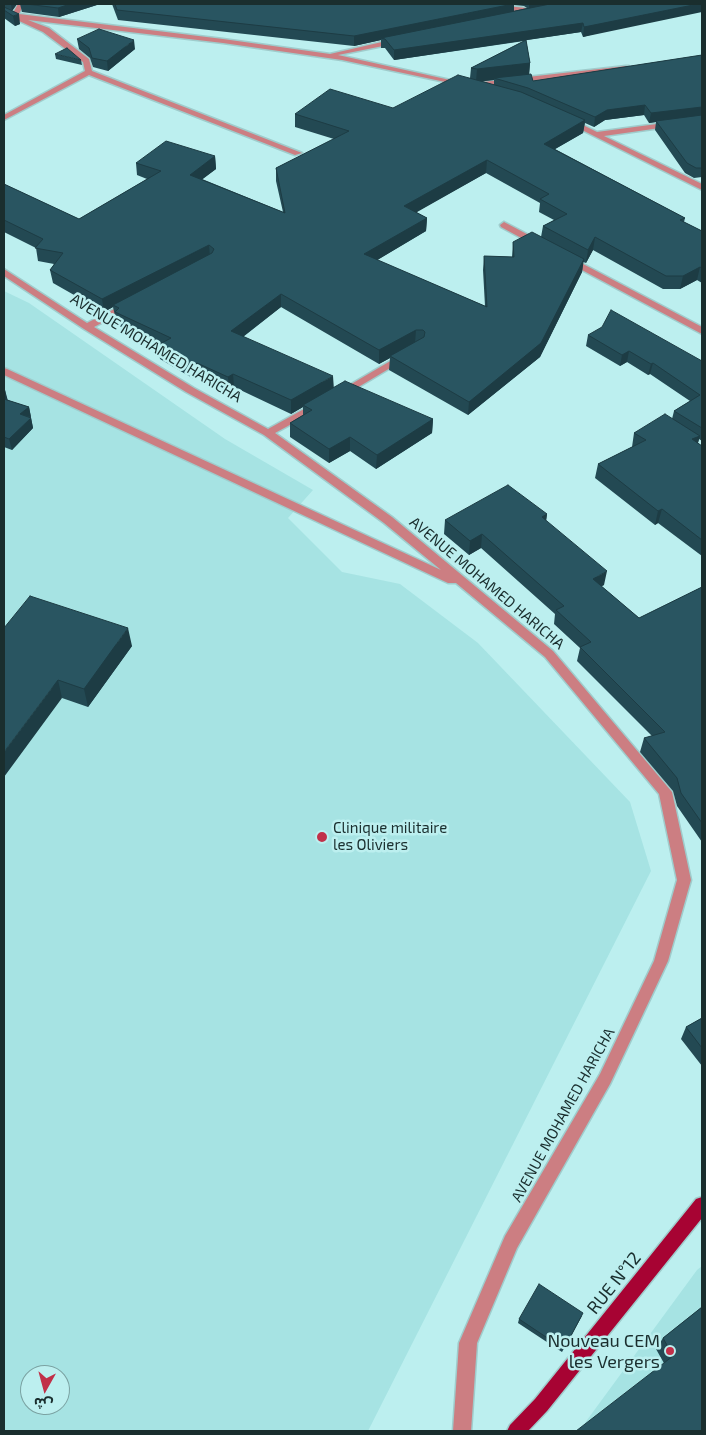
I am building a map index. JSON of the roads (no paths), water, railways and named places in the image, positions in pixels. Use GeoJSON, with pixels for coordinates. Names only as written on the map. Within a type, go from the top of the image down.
{"type":"FeatureCollection","features":[{"type":"Feature","properties":{"kind":"main road","name":"RUE N°12"},"geometry":{"type":"LineString","coordinates":[[516,1431],[541,1405],[702,1205]]}},
{"type":"Feature","properties":{"kind":"street"},"geometry":{"type":"LineString","coordinates":[[15,16],[21,4]]}},
{"type":"Feature","properties":{"kind":"street"},"geometry":{"type":"LineString","coordinates":[[470,4],[536,11]]}},
{"type":"Feature","properties":{"kind":"street"},"geometry":{"type":"LineString","coordinates":[[507,17],[545,9]]}},
{"type":"Feature","properties":{"kind":"street"},"geometry":{"type":"LineString","coordinates":[[4,12],[46,30],[86,61],[89,72]]}},
{"type":"Feature","properties":{"kind":"street"},"geometry":{"type":"LineString","coordinates":[[15,16],[203,38],[327,56],[413,72],[495,92]]}},
{"type":"Feature","properties":{"kind":"street"},"geometry":{"type":"LineString","coordinates":[[327,56],[403,40]]}},
{"type":"Feature","properties":{"kind":"street"},"geometry":{"type":"LineString","coordinates":[[472,86],[635,67]]}},
{"type":"Feature","properties":{"kind":"street"},"geometry":{"type":"LineString","coordinates":[[4,118],[89,72],[298,153]]}},
{"type":"Feature","properties":{"kind":"street"},"geometry":{"type":"LineString","coordinates":[[564,119],[598,134],[702,187]]}},
{"type":"Feature","properties":{"kind":"street"},"geometry":{"type":"LineString","coordinates":[[598,134],[702,120]]}},
{"type":"Feature","properties":{"kind":"street"},"geometry":{"type":"LineString","coordinates":[[504,225],[702,332]]}},
{"type":"Feature","properties":{"kind":"street","name":"AVENUE MOHAMED HARICHA"},"geometry":{"type":"LineString","coordinates":[[4,272],[87,327],[190,390],[268,433],[388,520],[550,654],[664,792],[684,880],[661,961],[605,1079],[512,1242],[468,1343],[462,1431]]}},
{"type":"Feature","properties":{"kind":"street"},"geometry":{"type":"LineString","coordinates":[[87,327],[139,299]]}},
{"type":"Feature","properties":{"kind":"street"},"geometry":{"type":"LineString","coordinates":[[268,433],[410,352]]}},
{"type":"Feature","properties":{"kind":"street"},"geometry":{"type":"LineString","coordinates":[[4,371],[470,588]]}},
{"type":"Feature","properties":{"kind":"place","name":"Clinique militaire les Oliviers"},"geometry":{"type":"Point","coordinates":[322,837]}},
{"type":"Feature","properties":{"kind":"place","name":"Nouveau CEM les Vergers"},"geometry":{"type":"Point","coordinates":[670,1351]}}]}
